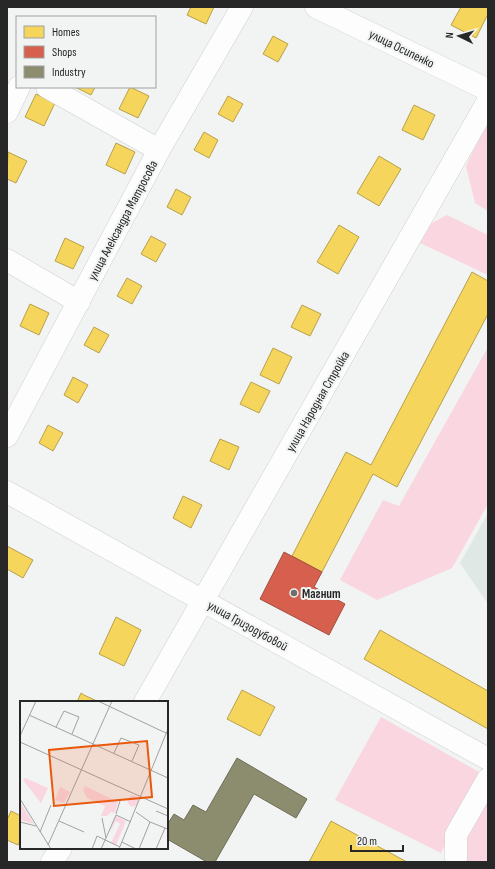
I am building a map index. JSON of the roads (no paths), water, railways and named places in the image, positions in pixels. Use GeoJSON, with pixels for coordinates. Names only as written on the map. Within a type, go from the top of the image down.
{"type":"FeatureCollection","features":[{"type":"Feature","properties":{"kind":"street","name":"улица Александра Матросова"},"geometry":{"type":"LineString","coordinates":[[7,436],[159,150],[242,7]]}},
{"type":"Feature","properties":{"kind":"street","name":"улица Осипенко"},"geometry":{"type":"LineString","coordinates":[[316,7],[488,90]]}},
{"type":"Feature","properties":{"kind":"street"},"geometry":{"type":"LineString","coordinates":[[7,112],[19,88]]}},
{"type":"Feature","properties":{"kind":"street"},"geometry":{"type":"LineString","coordinates":[[49,88],[159,150]]}},
{"type":"Feature","properties":{"kind":"street","name":"улица Народная Стройка"},"geometry":{"type":"LineString","coordinates":[[146,701],[488,101]]}},
{"type":"Feature","properties":{"kind":"street"},"geometry":{"type":"LineString","coordinates":[[7,260],[79,302]]}},
{"type":"Feature","properties":{"kind":"street","name":"улица Гризодубовой"},"geometry":{"type":"LineString","coordinates":[[7,492],[488,759]]}},
{"type":"Feature","properties":{"kind":"street"},"geometry":{"type":"LineString","coordinates":[[456,858],[456,835],[488,779]]}},
{"type":"Feature","properties":{"kind":"street"},"geometry":{"type":"LineString","coordinates":[[52,862],[60,849]]}},
{"type":"Feature","properties":{"kind":"place","name":"Магнит"},"geometry":{"type":"Point","coordinates":[294,593]}}]}
